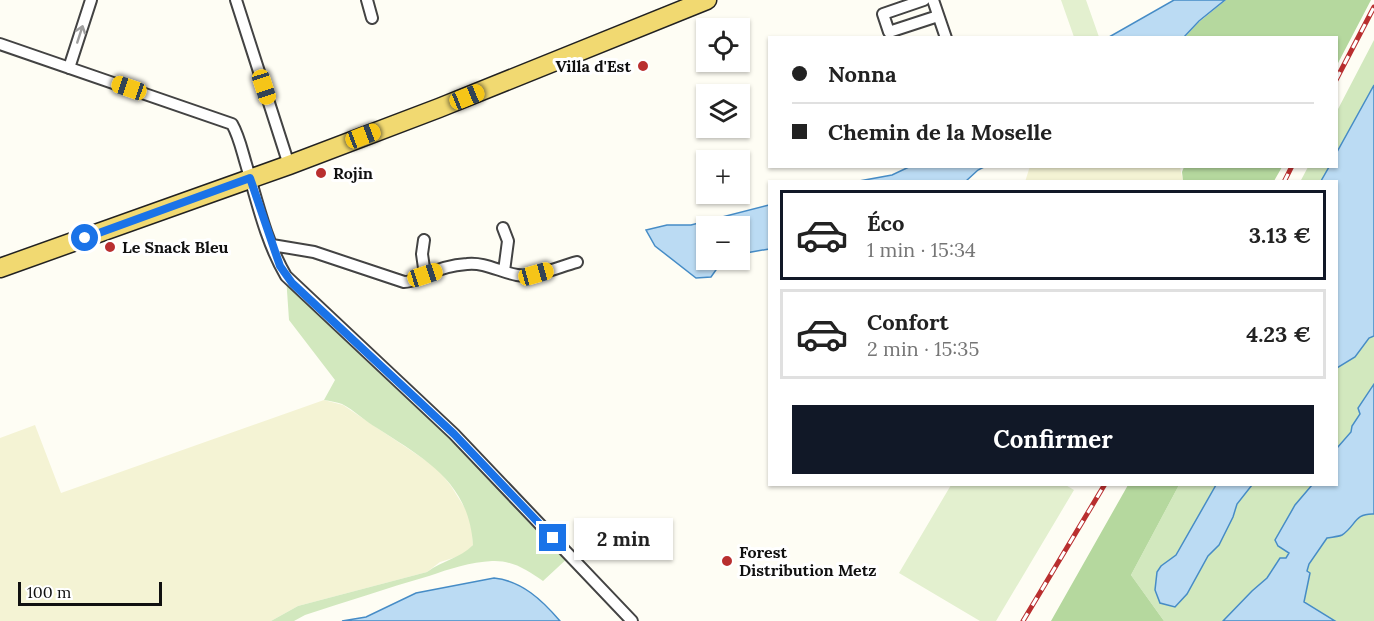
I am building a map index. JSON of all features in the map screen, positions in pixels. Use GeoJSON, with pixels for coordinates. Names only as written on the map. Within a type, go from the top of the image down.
{"type":"FeatureCollection","features":[{"type":"Feature","properties":{"kind":"main road"},"geometry":{"type":"LineString","coordinates":[[0,268],[290,165],[439,108],[707,0]]}},
{"type":"Feature","properties":{"kind":"street"},"geometry":{"type":"LineString","coordinates":[[69,68],[91,0]]}},
{"type":"Feature","properties":{"kind":"street"},"geometry":{"type":"LineString","coordinates":[[236,0],[290,165]]}},
{"type":"Feature","properties":{"kind":"street"},"geometry":{"type":"LineString","coordinates":[[367,0],[372,18]]}},
{"type":"Feature","properties":{"kind":"street"},"geometry":{"type":"LineString","coordinates":[[924,0],[883,14],[889,32],[938,16]]}},
{"type":"Feature","properties":{"kind":"street"},"geometry":{"type":"LineString","coordinates":[[933,0],[945,36]]}},
{"type":"Feature","properties":{"kind":"street"},"geometry":{"type":"LineString","coordinates":[[0,44],[232,124],[272,245],[280,266],[292,283],[454,434],[632,621]]}},
{"type":"Feature","properties":{"kind":"street"},"geometry":{"type":"LineString","coordinates":[[503,228],[508,241],[504,271]]}},
{"type":"Feature","properties":{"kind":"street"},"geometry":{"type":"LineString","coordinates":[[424,240],[422,254],[425,275]]}},
{"type":"Feature","properties":{"kind":"street"},"geometry":{"type":"LineString","coordinates":[[272,245],[314,252],[404,282],[413,282],[425,275],[468,264],[478,264],[525,275],[577,262]]}},
{"type":"Feature","properties":{"kind":"green space"},"geometry":{"type":"Polygon","coordinates":[[[1061,0],[1086,0],[1099,36],[1074,36],[1061,0]]]}},
{"type":"Feature","properties":{"kind":"green space"},"geometry":{"type":"Polygon","coordinates":[[[1226,0],[1371,0],[1338,63],[1338,36],[1186,36],[1226,0]]]}},
{"type":"Feature","properties":{"kind":"green space"},"geometry":{"type":"Polygon","coordinates":[[[1374,40],[1374,85],[1338,150],[1338,109],[1374,40]]]}},
{"type":"Feature","properties":{"kind":"green space"},"geometry":{"type":"Polygon","coordinates":[[[1029,168],[1180,168],[1183,180],[1026,180],[1029,168]]]}},
{"type":"Feature","properties":{"kind":"green space"},"geometry":{"type":"Polygon","coordinates":[[[1183,168],[1281,168],[1275,180],[1183,180],[1183,168]]]}},
{"type":"Feature","properties":{"kind":"green space"},"geometry":{"type":"Polygon","coordinates":[[[1307,168],[1328,168],[1322,180],[1301,180],[1307,168]]]}},
{"type":"Feature","properties":{"kind":"green space"},"geometry":{"type":"Polygon","coordinates":[[[286,276],[454,434],[570,556],[543,581],[506,562],[476,563],[452,568],[367,595],[305,615],[294,621],[271,621],[298,606],[427,572],[473,545],[470,523],[463,504],[454,488],[442,474],[412,450],[346,406],[324,400],[335,380],[289,320],[286,276]]]}},
{"type":"Feature","properties":{"kind":"green space"},"geometry":{"type":"Polygon","coordinates":[[[1374,336],[1374,384],[1359,408],[1360,414],[1351,432],[1338,447],[1338,367],[1355,357],[1369,338],[1374,336]]]}},
{"type":"Feature","properties":{"kind":"green space"},"geometry":{"type":"Polygon","coordinates":[[[324,400],[343,405],[437,468],[468,513],[473,545],[463,555],[440,562],[427,572],[298,606],[271,621],[0,621],[0,438],[35,425],[61,493],[324,400]]]}},
{"type":"Feature","properties":{"kind":"green space"},"geometry":{"type":"Polygon","coordinates":[[[950,486],[1067,486],[1074,490],[996,621],[980,621],[899,573],[950,486]]]}},
{"type":"Feature","properties":{"kind":"green space"},"geometry":{"type":"Polygon","coordinates":[[[1127,486],[1178,486],[1131,575],[1164,621],[1051,621],[1127,486]]]}},
{"type":"Feature","properties":{"kind":"green space"},"geometry":{"type":"Polygon","coordinates":[[[1178,486],[1215,486],[1176,555],[1161,566],[1187,594],[1208,556],[1219,545],[1237,504],[1251,486],[1311,486],[1295,505],[1278,546],[1289,553],[1286,558],[1280,558],[1267,578],[1223,621],[1164,621],[1131,575],[1178,486]]]}},
{"type":"Feature","properties":{"kind":"green space"},"geometry":{"type":"Polygon","coordinates":[[[1374,514],[1374,621],[1335,621],[1304,602],[1310,573],[1307,571],[1309,564],[1327,538],[1341,536],[1359,516],[1374,514]]]}},
{"type":"Feature","properties":{"kind":"water"},"geometry":{"type":"Polygon","coordinates":[[[1174,0],[1225,0],[1185,36],[1111,36],[1174,0]]]}},
{"type":"Feature","properties":{"kind":"water"},"geometry":{"type":"Polygon","coordinates":[[[1374,85],[1374,336],[1369,338],[1355,357],[1338,367],[1338,180],[1322,180],[1328,168],[1338,168],[1338,150],[1374,85]]]}},
{"type":"Feature","properties":{"kind":"water"},"geometry":{"type":"Polygon","coordinates":[[[907,168],[982,168],[967,180],[864,180],[892,175],[907,168]]]}},
{"type":"Feature","properties":{"kind":"water"},"geometry":{"type":"Polygon","coordinates":[[[768,205],[768,249],[750,252],[750,216],[726,216],[768,205]]]}},
{"type":"Feature","properties":{"kind":"water"},"geometry":{"type":"Polygon","coordinates":[[[696,224],[696,270],[716,270],[711,277],[696,278],[655,246],[646,230],[667,225],[696,224]]]}},
{"type":"Feature","properties":{"kind":"water"},"geometry":{"type":"Polygon","coordinates":[[[1374,384],[1374,514],[1367,514],[1359,518],[1342,535],[1327,538],[1309,564],[1307,571],[1310,573],[1304,602],[1335,621],[1223,621],[1267,578],[1280,558],[1286,558],[1289,553],[1278,546],[1275,540],[1295,505],[1311,486],[1338,486],[1338,447],[1351,432],[1360,414],[1358,408],[1374,384]]]}},
{"type":"Feature","properties":{"kind":"water"},"geometry":{"type":"Polygon","coordinates":[[[1215,486],[1251,486],[1237,504],[1219,545],[1208,556],[1187,594],[1175,607],[1160,603],[1155,590],[1157,572],[1161,566],[1176,555],[1215,486]]]}},
{"type":"Feature","properties":{"kind":"water"},"geometry":{"type":"Polygon","coordinates":[[[494,578],[522,587],[546,606],[560,621],[342,621],[366,617],[416,593],[494,578]]]}},
{"type":"Feature","properties":{"kind":"railway"},"geometry":{"type":"LineString","coordinates":[[1338,76],[1374,7]]}},
{"type":"Feature","properties":{"kind":"railway"},"geometry":{"type":"LineString","coordinates":[[1285,180],[1291,168]]}},
{"type":"Feature","properties":{"kind":"railway"},"geometry":{"type":"LineString","coordinates":[[1023,621],[1104,486]]}},
{"type":"Feature","properties":{"kind":"place","name":"Villa d'Est"},"geometry":{"type":"Point","coordinates":[643,66]}},
{"type":"Feature","properties":{"kind":"place","name":"Rojin"},"geometry":{"type":"Point","coordinates":[321,173]}},
{"type":"Feature","properties":{"kind":"place","name":"Le Snack Bleu"},"geometry":{"type":"Point","coordinates":[110,247]}},
{"type":"Feature","properties":{"kind":"place","name":"Forest Distribution Metz"},"geometry":{"type":"Point","coordinates":[727,561]}},
{"type":"Feature","properties":{"kind":"route"},"geometry":{"type":"LineString","coordinates":[[85,238],[250,178],[280,266],[286,276],[454,434],[553,538]]}}]}
